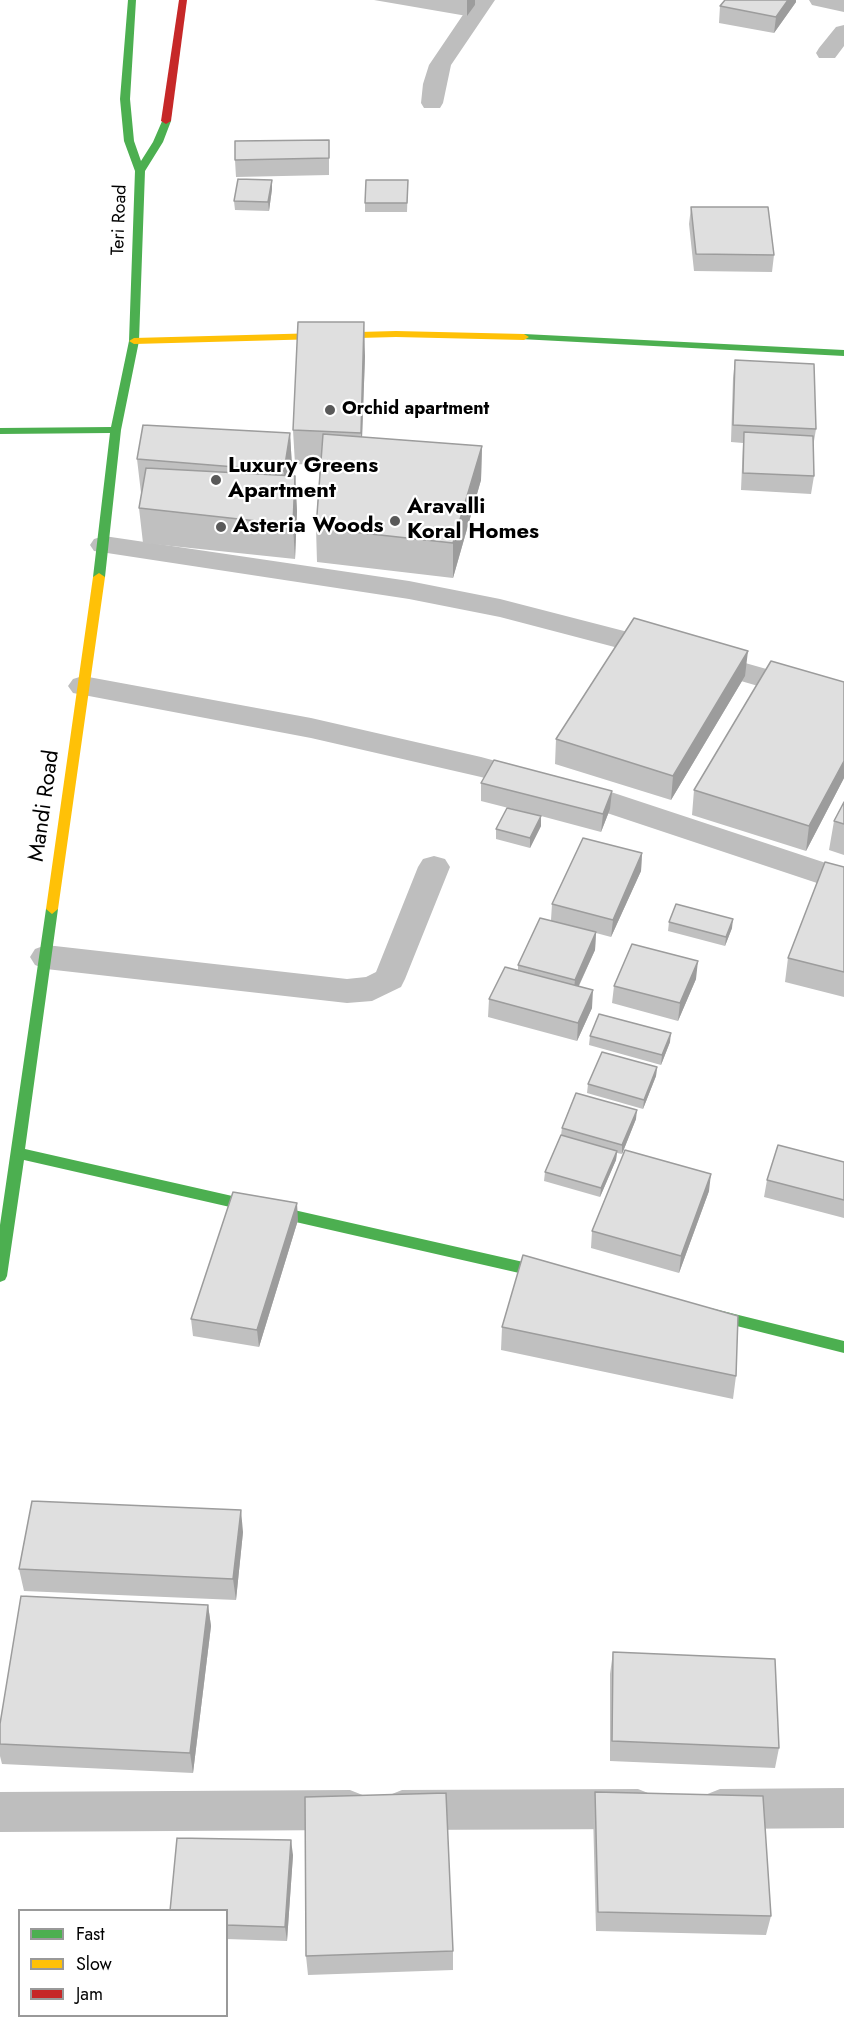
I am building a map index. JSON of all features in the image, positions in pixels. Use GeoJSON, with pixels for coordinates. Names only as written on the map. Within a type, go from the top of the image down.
{"type":"FeatureCollection","features":[{"type":"Feature","properties":{"kind":"street"},"geometry":{"type":"LineString","coordinates":[[132,0],[125,99],[129,141],[140,171]]}},
{"type":"Feature","properties":{"kind":"street","name":"Teri Road"},"geometry":{"type":"LineString","coordinates":[[134,341],[140,171],[158,142],[166,122],[182,28],[183,0]]}},
{"type":"Feature","properties":{"kind":"street"},"geometry":{"type":"LineString","coordinates":[[432,103],[434,84],[440,65],[484,0]]}},
{"type":"Feature","properties":{"kind":"street"},"geometry":{"type":"LineString","coordinates":[[820,0],[844,6]]}},
{"type":"Feature","properties":{"kind":"street"},"geometry":{"type":"LineString","coordinates":[[827,53],[844,32]]}},
{"type":"Feature","properties":{"kind":"street"},"geometry":{"type":"LineString","coordinates":[[134,341],[396,334],[484,335],[844,353]]}},
{"type":"Feature","properties":{"kind":"street","name":"Mandi Road"},"geometry":{"type":"LineString","coordinates":[[0,1276],[104,545],[116,430],[134,341]]}},
{"type":"Feature","properties":{"kind":"street"},"geometry":{"type":"LineString","coordinates":[[0,431],[116,430]]}},
{"type":"Feature","properties":{"kind":"street"},"geometry":{"type":"LineString","coordinates":[[104,545],[409,590],[500,608],[717,664],[844,701]]}},
{"type":"Feature","properties":{"kind":"street"},"geometry":{"type":"LineString","coordinates":[[83,686],[311,728],[481,767],[614,804],[844,881]]}},
{"type":"Feature","properties":{"kind":"street"},"geometry":{"type":"LineString","coordinates":[[46,957],[347,991],[372,989],[389,979],[434,867]]}},
{"type":"Feature","properties":{"kind":"street"},"geometry":{"type":"LineString","coordinates":[[18,1153],[576,1281]]}},
{"type":"Feature","properties":{"kind":"street"},"geometry":{"type":"LineString","coordinates":[[681,1306],[844,1347]]}},
{"type":"Feature","properties":{"kind":"street"},"geometry":{"type":"LineString","coordinates":[[0,1812],[844,1808]]}},
{"type":"Feature","properties":{"kind":"building"},"geometry":{"type":"Polygon","coordinates":[[[725,0],[788,0],[776,17],[720,6],[725,0]]]}},
{"type":"Feature","properties":{"kind":"building"},"geometry":{"type":"Polygon","coordinates":[[[329,140],[329,158],[235,160],[235,141],[329,140]]]}},
{"type":"Feature","properties":{"kind":"building"},"geometry":{"type":"Polygon","coordinates":[[[238,179],[272,180],[268,202],[234,201],[238,179]]]}},
{"type":"Feature","properties":{"kind":"building"},"geometry":{"type":"Polygon","coordinates":[[[366,180],[408,180],[407,203],[365,203],[366,180]]]}},
{"type":"Feature","properties":{"kind":"building"},"geometry":{"type":"Polygon","coordinates":[[[691,207],[768,207],[774,255],[696,254],[691,207]]]}},
{"type":"Feature","properties":{"kind":"building","name":"Orchid apartment"},"geometry":{"type":"Polygon","coordinates":[[[298,322],[364,322],[361,433],[293,430],[298,322]]]}},
{"type":"Feature","properties":{"kind":"building"},"geometry":{"type":"Polygon","coordinates":[[[735,360],[814,364],[816,429],[733,425],[735,360]]]}},
{"type":"Feature","properties":{"kind":"building"},"geometry":{"type":"Polygon","coordinates":[[[143,425],[290,433],[284,471],[137,459],[143,425]]]}},
{"type":"Feature","properties":{"kind":"building"},"geometry":{"type":"Polygon","coordinates":[[[744,432],[813,436],[814,476],[743,473],[744,432]]]}},
{"type":"Feature","properties":{"kind":"building","name":"Aravalli Koral Homes"},"geometry":{"type":"Polygon","coordinates":[[[323,434],[482,446],[453,543],[316,528],[323,434]]]}},
{"type":"Feature","properties":{"kind":"building"},"geometry":{"type":"Polygon","coordinates":[[[146,468],[295,476],[293,525],[139,508],[146,468]]]}},
{"type":"Feature","properties":{"kind":"building"},"geometry":{"type":"Polygon","coordinates":[[[634,618],[748,651],[673,776],[556,739],[634,618]]]}},
{"type":"Feature","properties":{"kind":"building"},"geometry":{"type":"Polygon","coordinates":[[[771,661],[844,682],[844,761],[809,826],[694,790],[771,661]]]}},
{"type":"Feature","properties":{"kind":"building"},"geometry":{"type":"Polygon","coordinates":[[[494,760],[612,791],[603,814],[481,783],[494,760]]]}},
{"type":"Feature","properties":{"kind":"building"},"geometry":{"type":"Polygon","coordinates":[[[844,802],[844,824],[834,821],[844,802]]]}},
{"type":"Feature","properties":{"kind":"building"},"geometry":{"type":"Polygon","coordinates":[[[507,808],[541,816],[530,838],[496,829],[507,808]]]}},
{"type":"Feature","properties":{"kind":"building"},"geometry":{"type":"Polygon","coordinates":[[[583,838],[642,853],[613,920],[552,904],[583,838]]]}},
{"type":"Feature","properties":{"kind":"building"},"geometry":{"type":"Polygon","coordinates":[[[825,862],[844,867],[844,972],[788,958],[825,862]]]}},
{"type":"Feature","properties":{"kind":"building"},"geometry":{"type":"Polygon","coordinates":[[[676,904],[733,919],[726,937],[669,922],[676,904]]]}},
{"type":"Feature","properties":{"kind":"building"},"geometry":{"type":"Polygon","coordinates":[[[540,918],[596,932],[575,980],[518,965],[540,918]]]}},
{"type":"Feature","properties":{"kind":"building"},"geometry":{"type":"Polygon","coordinates":[[[632,944],[698,961],[680,1003],[614,986],[632,944]]]}},
{"type":"Feature","properties":{"kind":"building"},"geometry":{"type":"Polygon","coordinates":[[[505,967],[593,990],[578,1023],[489,999],[505,967]]]}},
{"type":"Feature","properties":{"kind":"building"},"geometry":{"type":"Polygon","coordinates":[[[599,1014],[671,1033],[662,1055],[590,1036],[599,1014]]]}},
{"type":"Feature","properties":{"kind":"building"},"geometry":{"type":"Polygon","coordinates":[[[602,1052],[657,1067],[644,1100],[588,1084],[602,1052]]]}},
{"type":"Feature","properties":{"kind":"building"},"geometry":{"type":"Polygon","coordinates":[[[576,1093],[637,1110],[622,1145],[562,1128],[576,1093]]]}},
{"type":"Feature","properties":{"kind":"building"},"geometry":{"type":"Polygon","coordinates":[[[561,1135],[617,1151],[601,1188],[545,1172],[561,1135]]]}},
{"type":"Feature","properties":{"kind":"building"},"geometry":{"type":"Polygon","coordinates":[[[778,1145],[844,1162],[844,1200],[767,1180],[778,1145]]]}},
{"type":"Feature","properties":{"kind":"building"},"geometry":{"type":"Polygon","coordinates":[[[625,1150],[711,1174],[681,1256],[592,1231],[625,1150]]]}},
{"type":"Feature","properties":{"kind":"building"},"geometry":{"type":"Polygon","coordinates":[[[233,1192],[297,1203],[257,1330],[191,1319],[233,1192]]]}},
{"type":"Feature","properties":{"kind":"building"},"geometry":{"type":"Polygon","coordinates":[[[523,1255],[738,1316],[736,1376],[502,1327],[523,1255]]]}},
{"type":"Feature","properties":{"kind":"building"},"geometry":{"type":"Polygon","coordinates":[[[32,1501],[241,1510],[233,1579],[19,1569],[32,1501]]]}},
{"type":"Feature","properties":{"kind":"building"},"geometry":{"type":"Polygon","coordinates":[[[21,1596],[208,1605],[190,1753],[0,1744],[0,1724],[21,1596]]]}},
{"type":"Feature","properties":{"kind":"building"},"geometry":{"type":"Polygon","coordinates":[[[613,1652],[775,1659],[779,1748],[612,1741],[613,1652]]]}},
{"type":"Feature","properties":{"kind":"building"},"geometry":{"type":"Polygon","coordinates":[[[595,1792],[763,1796],[771,1916],[598,1912],[595,1792]]]}},
{"type":"Feature","properties":{"kind":"building"},"geometry":{"type":"Polygon","coordinates":[[[446,1793],[453,1951],[306,1956],[305,1797],[446,1793]]]}},
{"type":"Feature","properties":{"kind":"building"},"geometry":{"type":"Polygon","coordinates":[[[177,1838],[291,1840],[285,1927],[228,1925],[228,1909],[170,1909],[177,1838]]]}},
{"type":"Feature","properties":{"kind":"traffic: fast"},"geometry":{"type":"LineString","coordinates":[[132,0],[125,99],[129,141],[140,171]]}},
{"type":"Feature","properties":{"kind":"traffic: fast"},"geometry":{"type":"LineString","coordinates":[[99,577],[116,430],[134,341],[140,171],[158,142],[166,121]]}},
{"type":"Feature","properties":{"kind":"traffic: fast"},"geometry":{"type":"LineString","coordinates":[[524,337],[844,353]]}},
{"type":"Feature","properties":{"kind":"traffic: fast"},"geometry":{"type":"LineString","coordinates":[[0,431],[116,430]]}},
{"type":"Feature","properties":{"kind":"traffic: fast"},"geometry":{"type":"LineString","coordinates":[[0,1276],[52,909]]}},
{"type":"Feature","properties":{"kind":"traffic: fast"},"geometry":{"type":"LineString","coordinates":[[18,1153],[563,1277]]}},
{"type":"Feature","properties":{"kind":"traffic: fast"},"geometry":{"type":"LineString","coordinates":[[694,1310],[844,1347]]}},
{"type":"Feature","properties":{"kind":"traffic: slow"},"geometry":{"type":"LineString","coordinates":[[134,341],[396,334],[524,337]]}},
{"type":"Feature","properties":{"kind":"traffic: slow"},"geometry":{"type":"LineString","coordinates":[[52,909],[99,577]]}},
{"type":"Feature","properties":{"kind":"traffic: jam"},"geometry":{"type":"LineString","coordinates":[[166,121],[183,0]]}},
{"type":"Feature","properties":{"kind":"place","name":"Orchid apartment"},"geometry":{"type":"Point","coordinates":[330,410]}},
{"type":"Feature","properties":{"kind":"place","name":"Luxury Greens Apartment"},"geometry":{"type":"Point","coordinates":[216,480]}},
{"type":"Feature","properties":{"kind":"place","name":"Aravalli Koral Homes"},"geometry":{"type":"Point","coordinates":[395,521]}},
{"type":"Feature","properties":{"kind":"place","name":"Asteria Woods"},"geometry":{"type":"Point","coordinates":[221,527]}}]}
